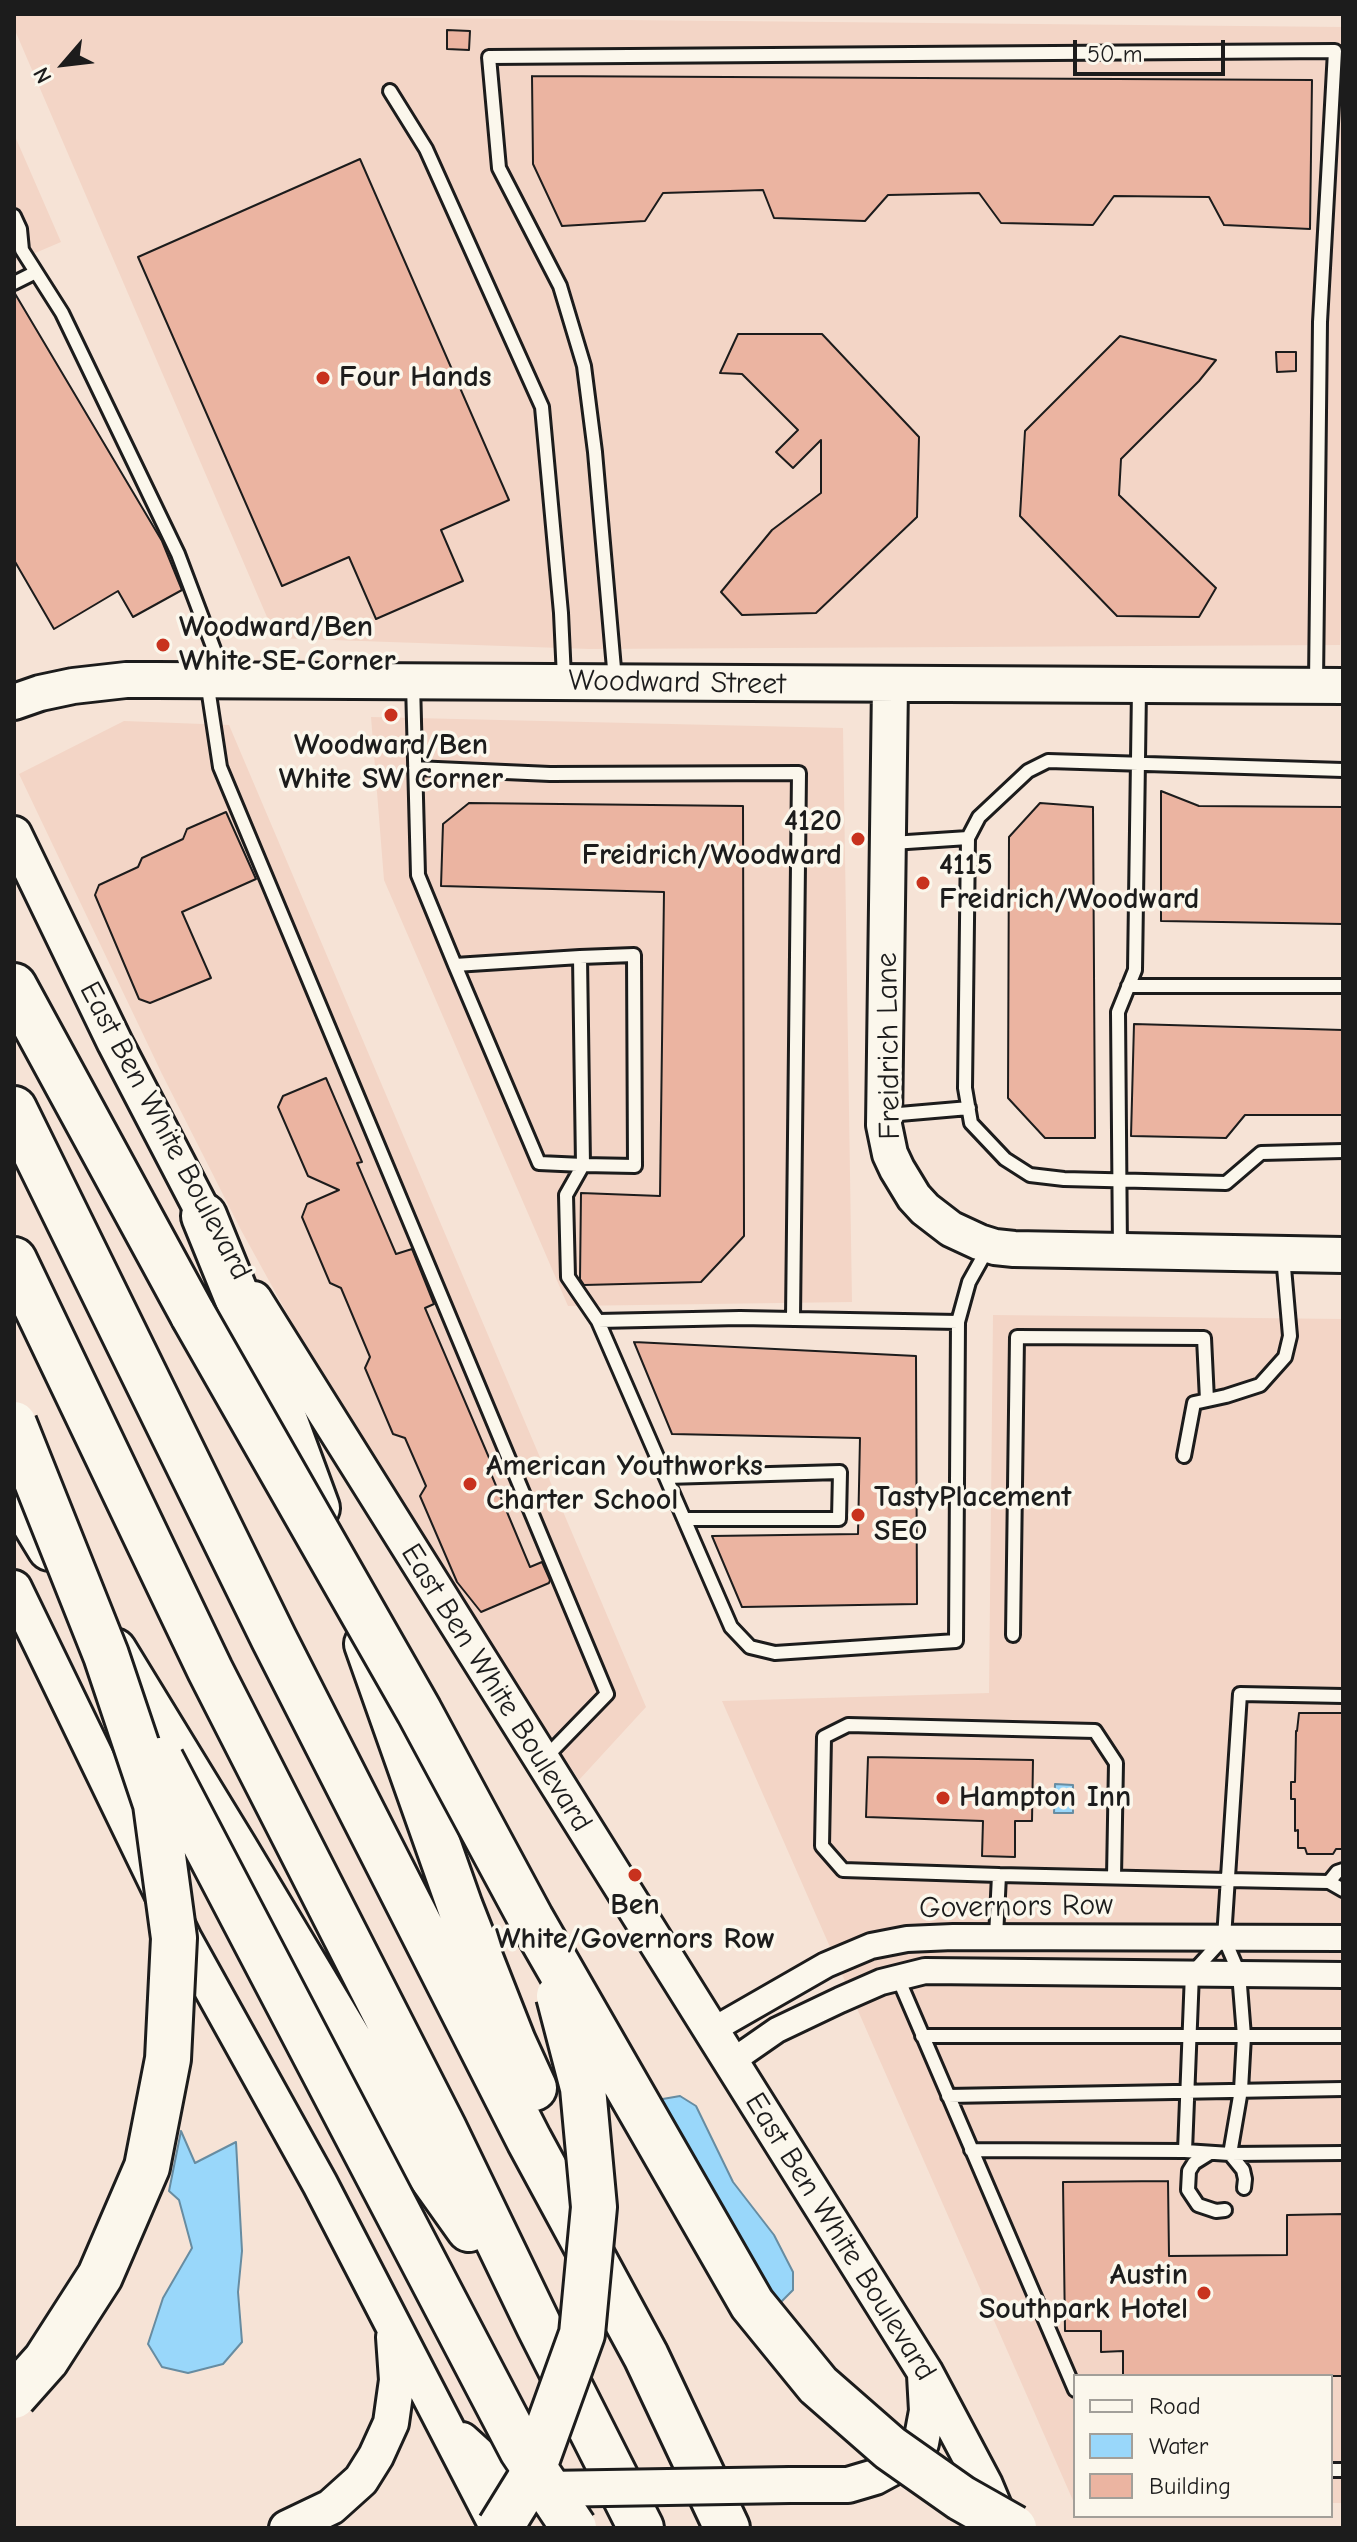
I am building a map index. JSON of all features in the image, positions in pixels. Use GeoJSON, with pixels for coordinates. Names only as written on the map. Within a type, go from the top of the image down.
{"type":"FeatureCollection","features":[{"type":"Feature","properties":{"kind":"highway"},"geometry":{"type":"LineString","coordinates":[[14,986],[193,1315],[419,1711],[531,1919],[752,2304],[818,2385],[890,2448],[961,2498],[1014,2528]]}},
{"type":"Feature","properties":{"kind":"highway"},"geometry":{"type":"LineString","coordinates":[[14,1109],[274,1639],[529,2140],[646,2356],[727,2528]]}},
{"type":"Feature","properties":{"kind":"highway"},"geometry":{"type":"LineString","coordinates":[[204,1216],[271,1382],[407,1752],[465,1920],[513,2042],[573,2173],[646,2356]]}},
{"type":"Feature","properties":{"kind":"highway"},"geometry":{"type":"LineString","coordinates":[[14,1260],[203,1656],[437,2116],[641,2528]]}},
{"type":"Feature","properties":{"kind":"highway"},"geometry":{"type":"LineString","coordinates":[[14,1424],[106,1655],[156,1804],[174,1938],[168,2059],[147,2167],[100,2276],[46,2360],[14,2396]]}},
{"type":"Feature","properties":{"kind":"highway"},"geometry":{"type":"LineString","coordinates":[[14,1489],[427,2170],[539,2326]]}},
{"type":"Feature","properties":{"kind":"highway"},"geometry":{"type":"LineString","coordinates":[[106,1655],[522,2450],[574,2528]]}},
{"type":"Feature","properties":{"kind":"highway"},"geometry":{"type":"LineString","coordinates":[[499,2528],[529,2481],[582,2334],[594,2207],[583,2088],[565,2012],[531,1919]]}},
{"type":"Feature","properties":{"kind":"main road","name":"Woodward Street"},"geometry":{"type":"LineString","coordinates":[[19,697],[102,682],[216,679],[1329,686]]}},
{"type":"Feature","properties":{"kind":"main road","name":"Freidrich Lane"},"geometry":{"type":"LineString","coordinates":[[890,685],[885,1115],[890,1154],[914,1197],[951,1229],[990,1245],[1014,1249],[1343,1255]]}},
{"type":"Feature","properties":{"kind":"main road","name":"East Ben White Boulevard"},"geometry":{"type":"LineString","coordinates":[[14,834],[115,1043],[204,1216],[306,1386],[925,2372],[985,2485],[1003,2528]]}},
{"type":"Feature","properties":{"kind":"main road"},"geometry":{"type":"LineString","coordinates":[[14,1588],[184,1939],[320,2184],[499,2528]]}},
{"type":"Feature","properties":{"kind":"main road"},"geometry":{"type":"LineString","coordinates":[[287,2528],[331,2507],[361,2480],[376,2456],[391,2423],[397,2380],[393,2325]]}},
{"type":"Feature","properties":{"kind":"main road"},"geometry":{"type":"LineString","coordinates":[[447,2426],[494,2469],[515,2481],[546,2489],[848,2485],[875,2477],[899,2464],[921,2443],[927,2411],[925,2372]]}},
{"type":"Feature","properties":{"kind":"street","name":"Governors Row"},"geometry":{"type":"LineString","coordinates":[[711,2031],[803,1978],[871,1946],[907,1939],[1343,1938]]}},
{"type":"Feature","properties":{"kind":"street","name":"Governors Row"},"geometry":{"type":"LineString","coordinates":[[731,2062],[777,2030],[840,2000],[881,1982],[925,1971],[1343,1975]]}},
{"type":"Feature","properties":{"kind":"lane"},"geometry":{"type":"LineString","coordinates":[[615,682],[595,452],[584,366],[560,286],[499,168],[489,57],[1335,51],[1320,322],[1329,686]]}},
{"type":"Feature","properties":{"kind":"lane"},"geometry":{"type":"LineString","coordinates":[[390,91],[426,149],[542,407],[565,681]]}},
{"type":"Feature","properties":{"kind":"lane"},"geometry":{"type":"LineString","coordinates":[[14,216],[20,229],[22,250],[62,313],[178,554],[216,679],[220,767],[607,1694],[542,1761]]}},
{"type":"Feature","properties":{"kind":"lane"},"geometry":{"type":"LineString","coordinates":[[14,283],[36,272]]}},
{"type":"Feature","properties":{"kind":"lane"},"geometry":{"type":"LineString","coordinates":[[413,680],[418,875],[455,965],[539,1163],[635,1166],[634,955],[455,965]]}},
{"type":"Feature","properties":{"kind":"lane"},"geometry":{"type":"LineString","coordinates":[[1120,1251],[1118,1012],[1135,970],[1139,685]]}},
{"type":"Feature","properties":{"kind":"lane"},"geometry":{"type":"LineString","coordinates":[[1343,770],[1048,761],[1028,771],[979,817],[968,838],[965,1088],[971,1123],[1005,1159],[1030,1175],[1064,1179],[1226,1183],[1261,1153],[1343,1151]]}},
{"type":"Feature","properties":{"kind":"lane"},"geometry":{"type":"LineString","coordinates":[[415,768],[550,774],[799,773],[793,1318]]}},
{"type":"Feature","properties":{"kind":"lane"},"geometry":{"type":"LineString","coordinates":[[888,843],[968,838]]}},
{"type":"Feature","properties":{"kind":"lane"},"geometry":{"type":"LineString","coordinates":[[580,957],[583,1165],[566,1195],[568,1277],[598,1321],[731,1627],[750,1647],[775,1653],[956,1641],[958,1322],[969,1282],[990,1245]]}},
{"type":"Feature","properties":{"kind":"lane"},"geometry":{"type":"LineString","coordinates":[[1128,986],[1343,986]]}},
{"type":"Feature","properties":{"kind":"lane"},"geometry":{"type":"LineString","coordinates":[[885,1115],[969,1108]]}},
{"type":"Feature","properties":{"kind":"lane"},"geometry":{"type":"LineString","coordinates":[[1184,1456],[1194,1403],[1260,1385],[1285,1357],[1290,1336],[1283,1253]]}},
{"type":"Feature","properties":{"kind":"lane"},"geometry":{"type":"LineString","coordinates":[[598,1321],[793,1318],[958,1322]]}},
{"type":"Feature","properties":{"kind":"lane"},"geometry":{"type":"LineString","coordinates":[[1013,1635],[1017,1337],[1204,1338],[1207,1400]]}},
{"type":"Feature","properties":{"kind":"lane"},"geometry":{"type":"LineString","coordinates":[[666,1477],[840,1472],[839,1519],[684,1519]]}},
{"type":"Feature","properties":{"kind":"lane"},"geometry":{"type":"LineString","coordinates":[[1244,2188],[1243,2170],[1230,2154],[1241,2090],[1244,2036],[1239,1973],[1224,1938],[1240,1694],[1343,1696]]}},
{"type":"Feature","properties":{"kind":"lane"},"geometry":{"type":"LineString","coordinates":[[1114,1877],[1116,1763],[1095,1731],[848,1725],[824,1737],[822,1846],[843,1870],[999,1875],[1329,1882],[1343,1890]]}},
{"type":"Feature","properties":{"kind":"lane"},"geometry":{"type":"LineString","coordinates":[[1329,1882],[1343,1870]]}},
{"type":"Feature","properties":{"kind":"lane"},"geometry":{"type":"LineString","coordinates":[[996,1937],[999,1875]]}},
{"type":"Feature","properties":{"kind":"lane"},"geometry":{"type":"LineString","coordinates":[[1185,2151],[1192,1973],[1224,1938]]}},
{"type":"Feature","properties":{"kind":"lane"},"geometry":{"type":"LineString","coordinates":[[898,1978],[1073,2385]]}},
{"type":"Feature","properties":{"kind":"lane"},"geometry":{"type":"LineString","coordinates":[[922,2036],[1343,2036]]}},
{"type":"Feature","properties":{"kind":"lane"},"geometry":{"type":"LineString","coordinates":[[948,2096],[1343,2089]]}},
{"type":"Feature","properties":{"kind":"lane"},"geometry":{"type":"LineString","coordinates":[[971,2150],[1343,2153]]}},
{"type":"Feature","properties":{"kind":"lane"},"geometry":{"type":"LineString","coordinates":[[1210,2153],[1194,2163],[1189,2171],[1188,2190],[1198,2205],[1216,2211],[1225,2210]]}},
{"type":"Feature","properties":{"kind":"shaded area"},"geometry":{"type":"Polygon","coordinates":[[[14,14],[1343,27],[1343,548],[1340,645],[589,649],[276,638],[14,28],[14,14]]]}},
{"type":"Feature","properties":{"kind":"shaded area"},"geometry":{"type":"Polygon","coordinates":[[[14,134],[61,242],[14,262],[14,134]]]}},
{"type":"Feature","properties":{"kind":"shaded area"},"geometry":{"type":"Polygon","coordinates":[[[371,717],[843,728],[852,1302],[568,1306],[384,880],[371,717]]]}},
{"type":"Feature","properties":{"kind":"shaded area","name":"American Youthworks Charter School"},"geometry":{"type":"Polygon","coordinates":[[[124,721],[229,725],[646,1707],[579,1780],[458,1596],[320,1373],[241,1230],[162,1074],[19,774],[124,721]]]}},
{"type":"Feature","properties":{"kind":"shaded area"},"geometry":{"type":"Polygon","coordinates":[[[993,1315],[1343,1319],[1343,2503],[1333,2503],[1333,2374],[1073,2374],[1073,2500],[722,1701],[989,1693],[993,1315]]]}},
{"type":"Feature","properties":{"kind":"water"},"geometry":{"type":"Polygon","coordinates":[[[1055,1784],[1073,1785],[1073,1813],[1054,1813],[1055,1784]]]}},
{"type":"Feature","properties":{"kind":"water"},"geometry":{"type":"Polygon","coordinates":[[[680,2096],[696,2106],[733,2182],[774,2235],[793,2272],[793,2290],[767,2310],[657,2100],[680,2096]]]}},
{"type":"Feature","properties":{"kind":"water"},"geometry":{"type":"Polygon","coordinates":[[[181,2131],[195,2163],[236,2142],[242,2251],[238,2292],[242,2342],[223,2364],[188,2373],[162,2367],[148,2344],[163,2298],[192,2248],[179,2200],[169,2191],[181,2131]]]}},
{"type":"Feature","properties":{"kind":"building"},"geometry":{"type":"Polygon","coordinates":[[[447,30],[470,31],[469,50],[447,49],[447,30]]]}},
{"type":"Feature","properties":{"kind":"building"},"geometry":{"type":"Polygon","coordinates":[[[532,76],[1312,80],[1310,229],[1224,225],[1209,197],[1114,196],[1093,225],[1001,223],[979,193],[888,195],[865,221],[774,218],[763,190],[663,193],[645,221],[562,226],[533,164],[532,76]]]}},
{"type":"Feature","properties":{"kind":"building","name":"Four Hands"},"geometry":{"type":"Polygon","coordinates":[[[360,159],[509,500],[441,530],[463,581],[376,619],[349,557],[282,586],[138,257],[360,159]]]}},
{"type":"Feature","properties":{"kind":"building"},"geometry":{"type":"Polygon","coordinates":[[[14,292],[162,541],[182,590],[133,617],[118,591],[54,629],[14,560],[14,292]]]}},
{"type":"Feature","properties":{"kind":"building"},"geometry":{"type":"Polygon","coordinates":[[[738,334],[822,334],[919,437],[917,517],[816,613],[742,615],[721,592],[772,530],[821,493],[821,440],[793,468],[776,452],[798,430],[742,374],[720,373],[738,334]]]}},
{"type":"Feature","properties":{"kind":"building"},"geometry":{"type":"Polygon","coordinates":[[[1120,336],[1216,360],[1121,459],[1119,495],[1216,588],[1199,617],[1117,616],[1020,516],[1025,431],[1120,336]]]}},
{"type":"Feature","properties":{"kind":"building"},"geometry":{"type":"Polygon","coordinates":[[[1276,352],[1296,352],[1296,371],[1277,372],[1276,352]]]}},
{"type":"Feature","properties":{"kind":"building"},"geometry":{"type":"Polygon","coordinates":[[[1161,791],[1199,806],[1343,807],[1343,924],[1161,921],[1161,791]]]}},
{"type":"Feature","properties":{"kind":"building"},"geometry":{"type":"Polygon","coordinates":[[[469,803],[743,806],[744,1236],[701,1282],[584,1285],[580,1279],[581,1193],[660,1196],[664,892],[441,886],[443,824],[469,803]]]}},
{"type":"Feature","properties":{"kind":"building"},"geometry":{"type":"Polygon","coordinates":[[[1040,803],[1093,807],[1095,1138],[1045,1138],[1008,1098],[1009,837],[1040,803]]]}},
{"type":"Feature","properties":{"kind":"building"},"geometry":{"type":"Polygon","coordinates":[[[226,812],[256,879],[182,912],[211,978],[150,1003],[139,999],[95,895],[99,885],[138,867],[142,858],[183,839],[187,829],[226,812]]]}},
{"type":"Feature","properties":{"kind":"building"},"geometry":{"type":"Polygon","coordinates":[[[1134,1024],[1343,1030],[1343,1115],[1245,1115],[1226,1138],[1131,1136],[1134,1024]]]}},
{"type":"Feature","properties":{"kind":"building"},"geometry":{"type":"Polygon","coordinates":[[[326,1078],[362,1162],[357,1163],[396,1254],[412,1249],[434,1304],[425,1308],[493,1467],[489,1469],[530,1567],[542,1562],[550,1580],[481,1612],[457,1582],[420,1496],[426,1486],[405,1438],[393,1434],[365,1368],[370,1357],[341,1288],[330,1283],[302,1217],[307,1204],[339,1190],[308,1176],[278,1107],[283,1096],[326,1078]]]}},
{"type":"Feature","properties":{"kind":"building"},"geometry":{"type":"Polygon","coordinates":[[[634,1342],[916,1356],[917,1604],[742,1607],[712,1536],[858,1534],[860,1438],[672,1434],[634,1342]]]}},
{"type":"Feature","properties":{"kind":"building"},"geometry":{"type":"Polygon","coordinates":[[[1299,1713],[1343,1713],[1343,1849],[1336,1849],[1333,1854],[1307,1854],[1305,1848],[1298,1848],[1291,1782],[1295,1782],[1299,1713]]]}},
{"type":"Feature","properties":{"kind":"building","name":"Hampton Inn"},"geometry":{"type":"Polygon","coordinates":[[[868,1757],[1033,1760],[1032,1821],[1015,1821],[1015,1857],[982,1856],[983,1821],[866,1817],[868,1757]]]}},
{"type":"Feature","properties":{"kind":"building","name":"Austin Southpark Hotel"},"geometry":{"type":"Polygon","coordinates":[[[1168,2181],[1169,2256],[1287,2255],[1287,2215],[1343,2214],[1343,2376],[1123,2374],[1123,2351],[1101,2352],[1101,2331],[1065,2331],[1063,2182],[1168,2181]]]}},
{"type":"Feature","properties":{"kind":"place","name":"Four Hands"},"geometry":{"type":"Point","coordinates":[323,378]}},
{"type":"Feature","properties":{"kind":"place","name":"Woodward/Ben White SE Corner"},"geometry":{"type":"Point","coordinates":[163,645]}},
{"type":"Feature","properties":{"kind":"place","name":"Woodward/Ben White SW Corner"},"geometry":{"type":"Point","coordinates":[391,715]}},
{"type":"Feature","properties":{"kind":"place","name":"4120 Freidrich/Woodward"},"geometry":{"type":"Point","coordinates":[858,839]}},
{"type":"Feature","properties":{"kind":"place","name":"4115 Freidrich/Woodward"},"geometry":{"type":"Point","coordinates":[923,883]}},
{"type":"Feature","properties":{"kind":"place","name":"American Youthworks Charter School"},"geometry":{"type":"Point","coordinates":[470,1484]}},
{"type":"Feature","properties":{"kind":"place","name":"TastyPlacement SEO"},"geometry":{"type":"Point","coordinates":[858,1515]}},
{"type":"Feature","properties":{"kind":"place","name":"Hampton Inn"},"geometry":{"type":"Point","coordinates":[943,1798]}},
{"type":"Feature","properties":{"kind":"place","name":"Ben White/Governors Row"},"geometry":{"type":"Point","coordinates":[635,1875]}},
{"type":"Feature","properties":{"kind":"place","name":"Austin Southpark Hotel"},"geometry":{"type":"Point","coordinates":[1204,2293]}}]}
